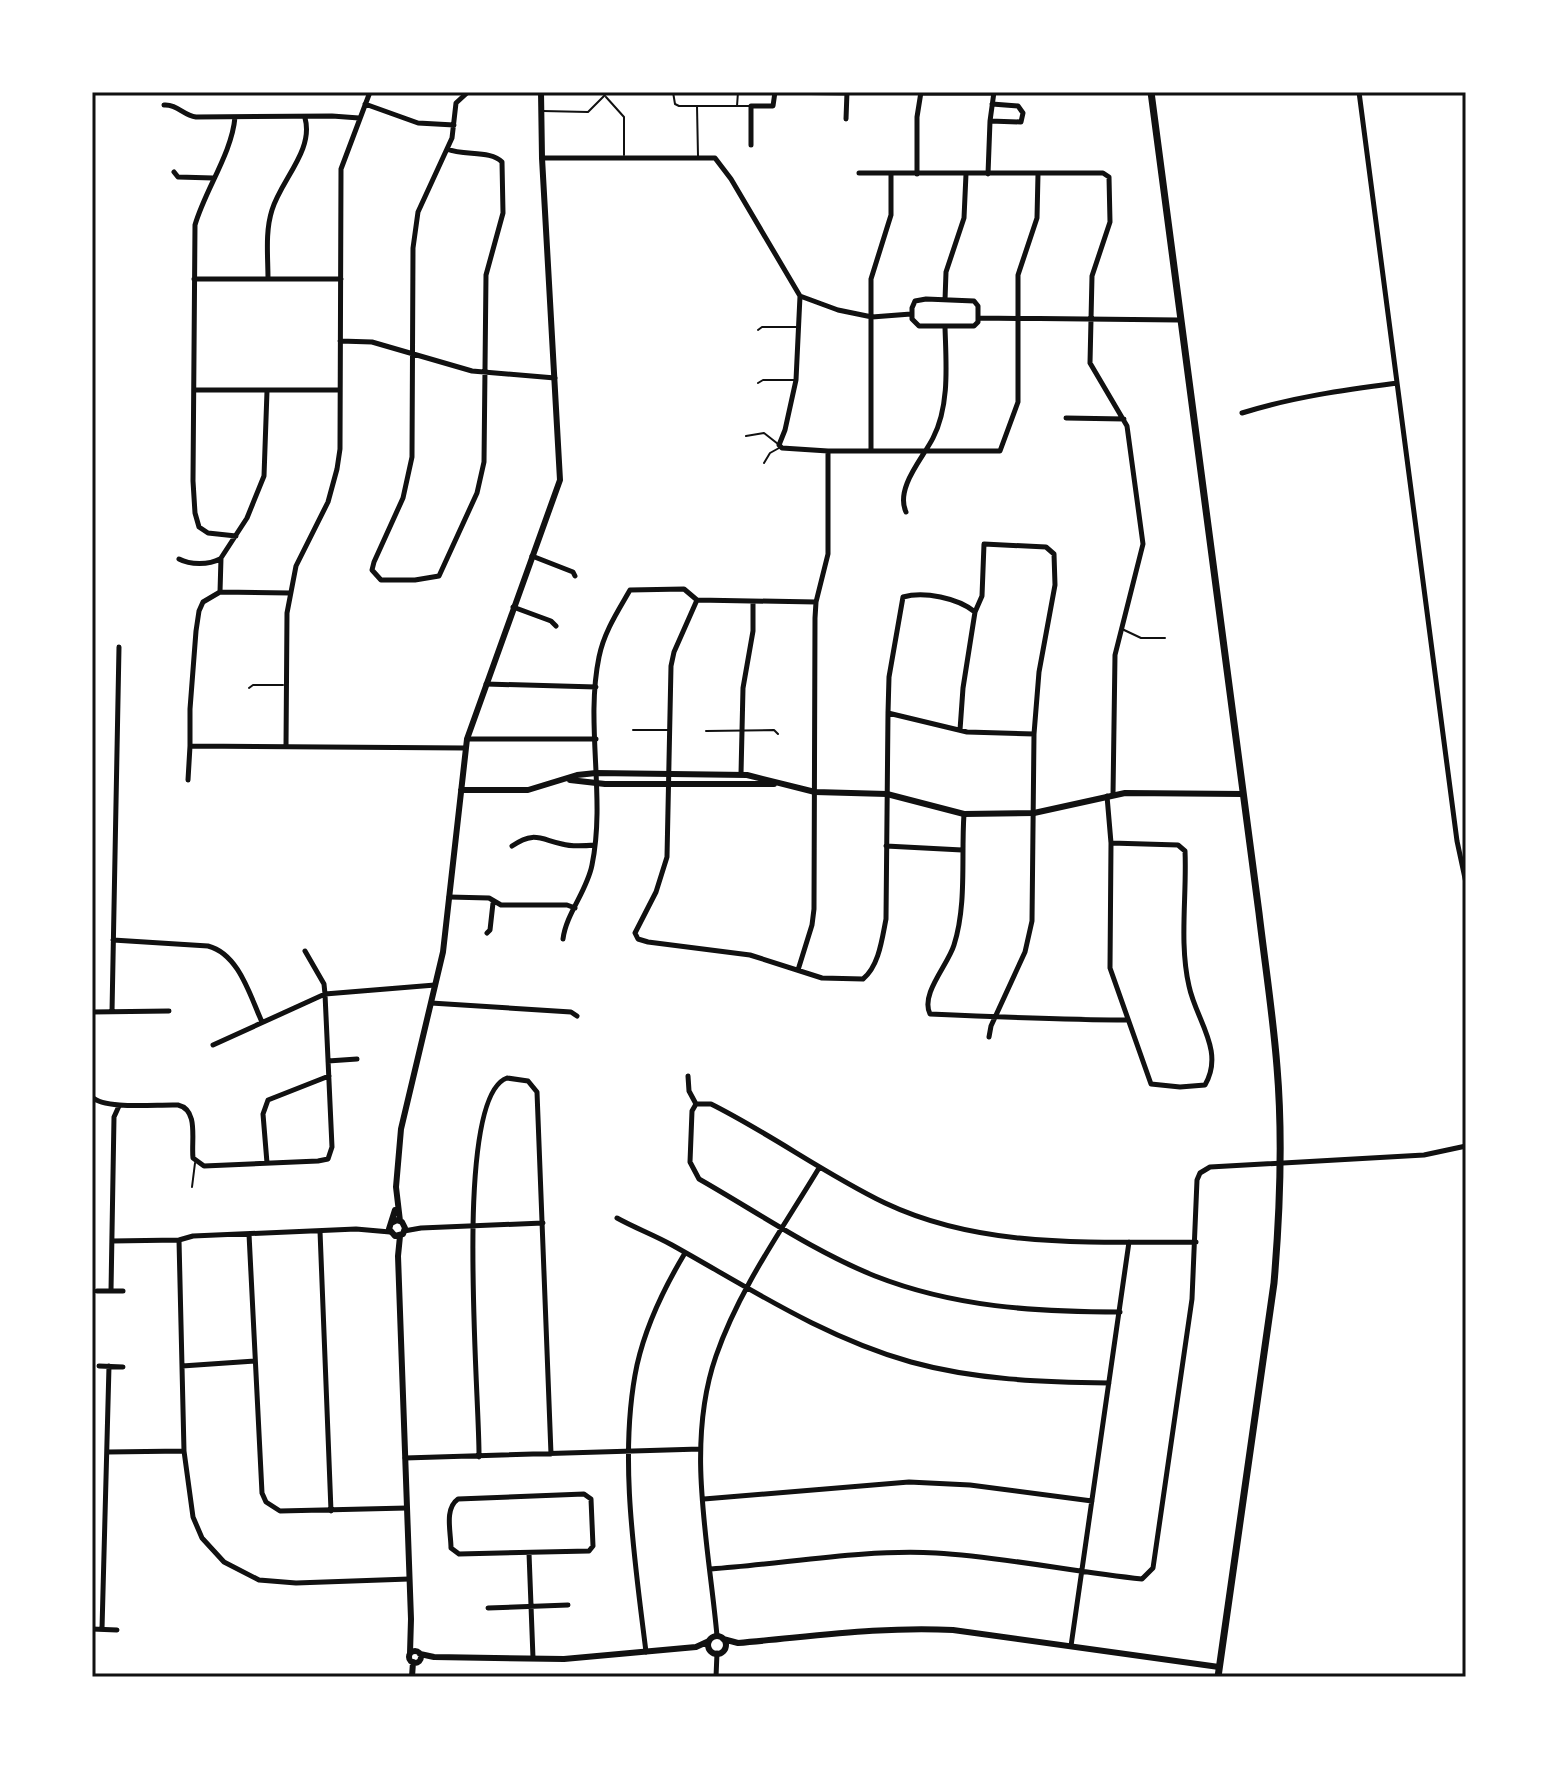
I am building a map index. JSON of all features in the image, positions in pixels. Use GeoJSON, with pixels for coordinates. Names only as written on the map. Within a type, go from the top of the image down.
{"type":"FeatureCollection","features":[{"type":"Feature","properties":{"kind":"main road"},"geometry":{"type":"LineString","coordinates":[[1151,92],[1277,1068],[1279,1164],[1274,1283],[1218,1677]]}},
{"type":"Feature","properties":{"kind":"street"},"geometry":{"type":"LineString","coordinates":[[286,746],[287,613],[290,593],[296,566],[328,502],[337,469],[341,169],[370,92]]}},
{"type":"Feature","properties":{"kind":"street"},"geometry":{"type":"LineString","coordinates":[[447,149],[498,157],[502,162],[503,213],[486,275],[486,422],[481,482],[439,576],[381,580],[372,570],[375,557],[403,498],[410,469],[416,221],[447,149],[456,103],[468,92]]}},
{"type":"Feature","properties":{"kind":"street"},"geometry":{"type":"LineString","coordinates":[[412,1677],[416,1656],[409,1579],[396,1207],[401,1129],[435,985],[449,897],[467,739],[560,480],[541,92]]}},
{"type":"Feature","properties":{"kind":"street"},"geometry":{"type":"LineString","coordinates":[[751,145],[751,106],[773,106],[775,92],[846,93],[846,119]]}},
{"type":"Feature","properties":{"kind":"street"},"geometry":{"type":"LineString","coordinates":[[917,174],[917,117],[921,92],[994,93],[988,174]]}},
{"type":"Feature","properties":{"kind":"street"},"geometry":{"type":"LineString","coordinates":[[1359,92],[1457,841],[1466,883]]}},
{"type":"Feature","properties":{"kind":"street"},"geometry":{"type":"LineString","coordinates":[[365,104],[418,123],[454,125]]}},
{"type":"Feature","properties":{"kind":"street"},"geometry":{"type":"LineString","coordinates":[[990,121],[1021,122],[1023,117],[1018,106],[992,104]]}},
{"type":"Feature","properties":{"kind":"street"},"geometry":{"type":"LineString","coordinates":[[164,105],[175,107],[184,115],[359,118]]}},
{"type":"Feature","properties":{"kind":"street"},"geometry":{"type":"LineString","coordinates":[[235,117],[231,138],[195,225],[193,481],[197,521],[206,532],[236,536]]}},
{"type":"Feature","properties":{"kind":"street"},"geometry":{"type":"LineString","coordinates":[[268,279],[269,222],[278,193],[299,156],[307,127],[305,118]]}},
{"type":"Feature","properties":{"kind":"street"},"geometry":{"type":"LineString","coordinates":[[542,158],[698,157],[715,158],[720,162],[800,296],[796,380],[780,446],[828,451],[1000,451],[1018,402],[1018,275],[1037,218],[1038,174]]}},
{"type":"Feature","properties":{"kind":"street"},"geometry":{"type":"LineString","coordinates":[[174,172],[178,177],[213,178]]}},
{"type":"Feature","properties":{"kind":"street"},"geometry":{"type":"LineString","coordinates":[[859,173],[1103,173],[1110,179],[1110,222],[1092,276],[1091,367],[1127,426],[1143,544],[1114,670],[1110,796],[1110,968],[1151,1084],[1180,1087],[1205,1085],[1212,1069],[1212,1056],[1208,1034],[1194,1002],[1187,974],[1185,851],[1178,845],[1111,843]]}},
{"type":"Feature","properties":{"kind":"street"},"geometry":{"type":"LineString","coordinates":[[871,451],[872,274],[889,222],[891,173]]}},
{"type":"Feature","properties":{"kind":"street"},"geometry":{"type":"LineString","coordinates":[[945,300],[946,272],[964,218],[966,174]]}},
{"type":"Feature","properties":{"kind":"street"},"geometry":{"type":"LineString","coordinates":[[194,279],[341,279]]}},
{"type":"Feature","properties":{"kind":"street"},"geometry":{"type":"LineString","coordinates":[[800,296],[838,310],[872,317],[911,314]]}},
{"type":"Feature","properties":{"kind":"street"},"geometry":{"type":"LineString","coordinates":[[915,301],[974,301],[978,304],[979,318],[974,326],[919,326],[911,314],[915,301]]}},
{"type":"Feature","properties":{"kind":"street"},"geometry":{"type":"LineString","coordinates":[[979,318],[1179,320]]}},
{"type":"Feature","properties":{"kind":"street"},"geometry":{"type":"LineString","coordinates":[[906,512],[903,506],[907,489],[933,438],[943,409],[945,327]]}},
{"type":"Feature","properties":{"kind":"street"},"geometry":{"type":"LineString","coordinates":[[340,341],[367,341],[486,372],[555,378]]}},
{"type":"Feature","properties":{"kind":"street"},"geometry":{"type":"LineString","coordinates":[[1242,413],[1283,400],[1397,383]]}},
{"type":"Feature","properties":{"kind":"street"},"geometry":{"type":"LineString","coordinates":[[194,390],[340,390]]}},
{"type":"Feature","properties":{"kind":"street"},"geometry":{"type":"LineString","coordinates":[[179,559],[191,563],[213,563],[221,558],[247,518],[264,476],[267,391]]}},
{"type":"Feature","properties":{"kind":"street"},"geometry":{"type":"LineString","coordinates":[[1066,418],[1124,419]]}},
{"type":"Feature","properties":{"kind":"street"},"geometry":{"type":"LineString","coordinates":[[798,970],[814,909],[816,602],[828,554],[828,451]]}},
{"type":"Feature","properties":{"kind":"street"},"geometry":{"type":"LineString","coordinates":[[960,730],[975,612],[982,596],[984,544],[1046,547],[1052,550],[1055,560],[1055,585],[1039,672],[1034,734],[1034,905],[1031,929],[1018,970],[989,1037]]}},
{"type":"Feature","properties":{"kind":"street"},"geometry":{"type":"LineString","coordinates":[[532,556],[573,572],[575,576]]}},
{"type":"Feature","properties":{"kind":"street"},"geometry":{"type":"LineString","coordinates":[[220,592],[221,558]]}},
{"type":"Feature","properties":{"kind":"street"},"geometry":{"type":"LineString","coordinates":[[563,939],[592,866],[595,845],[599,655],[608,630],[630,590],[684,589],[697,600],[816,602]]}},
{"type":"Feature","properties":{"kind":"street"},"geometry":{"type":"LineString","coordinates":[[188,780],[190,709],[199,611],[206,598],[220,592],[290,593]]}},
{"type":"Feature","properties":{"kind":"street"},"geometry":{"type":"LineString","coordinates":[[697,600],[671,666],[667,857],[656,892],[635,933],[640,941],[741,954],[822,978],[863,979],[870,972],[881,944],[886,919],[889,677],[903,597],[913,595],[943,599],[967,605],[975,612]]}},
{"type":"Feature","properties":{"kind":"street"},"geometry":{"type":"LineString","coordinates":[[741,774],[744,673],[753,631],[753,602]]}},
{"type":"Feature","properties":{"kind":"street"},"geometry":{"type":"LineString","coordinates":[[513,607],[551,621],[556,626]]}},
{"type":"Feature","properties":{"kind":"street"},"geometry":{"type":"LineString","coordinates":[[112,1012],[119,647]]}},
{"type":"Feature","properties":{"kind":"street"},"geometry":{"type":"LineString","coordinates":[[485,684],[596,687]]}},
{"type":"Feature","properties":{"kind":"street"},"geometry":{"type":"LineString","coordinates":[[888,713],[947,729],[1034,734]]}},
{"type":"Feature","properties":{"kind":"street"},"geometry":{"type":"LineString","coordinates":[[467,739],[596,739]]}},
{"type":"Feature","properties":{"kind":"street"},"geometry":{"type":"LineString","coordinates":[[190,746],[465,748]]}},
{"type":"Feature","properties":{"kind":"street"},"geometry":{"type":"LineString","coordinates":[[461,790],[520,791],[596,773],[741,774],[815,792],[887,794],[964,814],[1034,813],[1110,796],[1243,794]]}},
{"type":"Feature","properties":{"kind":"street"},"geometry":{"type":"LineString","coordinates":[[567,780],[596,784],[778,784]]}},
{"type":"Feature","properties":{"kind":"street"},"geometry":{"type":"LineString","coordinates":[[964,814],[958,930],[949,960],[931,992],[927,1007],[930,1014],[1034,1020],[1128,1020]]}},
{"type":"Feature","properties":{"kind":"street"},"geometry":{"type":"LineString","coordinates":[[512,846],[523,838],[536,837],[566,846],[595,845]]}},
{"type":"Feature","properties":{"kind":"street"},"geometry":{"type":"LineString","coordinates":[[886,846],[962,850]]}},
{"type":"Feature","properties":{"kind":"street"},"geometry":{"type":"LineString","coordinates":[[449,897],[485,898],[501,905],[567,905],[575,908]]}},
{"type":"Feature","properties":{"kind":"street"},"geometry":{"type":"LineString","coordinates":[[487,933],[493,902]]}},
{"type":"Feature","properties":{"kind":"street"},"geometry":{"type":"LineString","coordinates":[[113,940],[208,946],[222,951],[237,970],[262,1022]]}},
{"type":"Feature","properties":{"kind":"street"},"geometry":{"type":"LineString","coordinates":[[92,1097],[96,1102],[188,1108],[191,1114],[192,1154],[196,1162],[211,1166],[324,1161],[330,1156],[325,994],[324,984],[305,951]]}},
{"type":"Feature","properties":{"kind":"street"},"geometry":{"type":"LineString","coordinates":[[213,1045],[325,994],[435,985]]}},
{"type":"Feature","properties":{"kind":"street"},"geometry":{"type":"LineString","coordinates":[[431,1003],[567,1011],[577,1016]]}},
{"type":"Feature","properties":{"kind":"street"},"geometry":{"type":"LineString","coordinates":[[92,1012],[169,1011]]}},
{"type":"Feature","properties":{"kind":"street"},"geometry":{"type":"LineString","coordinates":[[328,1061],[357,1059]]}},
{"type":"Feature","properties":{"kind":"street"},"geometry":{"type":"LineString","coordinates":[[267,1163],[265,1104],[275,1096],[329,1075]]}},
{"type":"Feature","properties":{"kind":"street"},"geometry":{"type":"LineString","coordinates":[[688,1076],[689,1091],[696,1104]]}},
{"type":"Feature","properties":{"kind":"street"},"geometry":{"type":"LineString","coordinates":[[479,1457],[474,1170],[485,1108],[493,1088],[507,1078],[528,1081],[537,1092],[551,1454]]}},
{"type":"Feature","properties":{"kind":"street"},"geometry":{"type":"LineString","coordinates":[[1120,1312],[1024,1310],[966,1302],[873,1275],[783,1229],[695,1174],[690,1162],[692,1111],[696,1104],[705,1102],[889,1205],[965,1230],[1030,1240],[1196,1242]]}},
{"type":"Feature","properties":{"kind":"street"},"geometry":{"type":"LineString","coordinates":[[111,1291],[114,1117],[116,1109],[122,1104]]}},
{"type":"Feature","properties":{"kind":"street"},"geometry":{"type":"LineString","coordinates":[[711,1569],[868,1555],[935,1553],[1142,1579],[1153,1568],[1192,1299],[1197,1180],[1204,1169],[1289,1161],[1424,1155],[1466,1146]]}},
{"type":"Feature","properties":{"kind":"street"},"geometry":{"type":"LineString","coordinates":[[724,1649],[704,1499],[700,1449],[702,1413],[715,1358],[732,1316],[819,1168]]}},
{"type":"Feature","properties":{"kind":"street"},"geometry":{"type":"LineString","coordinates":[[617,1218],[838,1337],[913,1363],[998,1379],[1109,1383]]}},
{"type":"Feature","properties":{"kind":"street"},"geometry":{"type":"LineString","coordinates":[[112,1241],[543,1223]]}},
{"type":"Feature","properties":{"kind":"street"},"geometry":{"type":"LineString","coordinates":[[320,1231],[331,1511]]}},
{"type":"Feature","properties":{"kind":"street"},"geometry":{"type":"LineString","coordinates":[[249,1234],[262,1493],[266,1502],[280,1511],[407,1508]]}},
{"type":"Feature","properties":{"kind":"street"},"geometry":{"type":"LineString","coordinates":[[179,1240],[184,1451],[193,1517],[202,1538],[224,1562],[251,1577],[296,1583],[409,1579]]}},
{"type":"Feature","properties":{"kind":"street"},"geometry":{"type":"LineString","coordinates":[[1071,1646],[1129,1242]]}},
{"type":"Feature","properties":{"kind":"street"},"geometry":{"type":"LineString","coordinates":[[646,1652],[628,1451],[630,1402],[642,1348],[660,1298],[685,1252]]}},
{"type":"Feature","properties":{"kind":"street"},"geometry":{"type":"LineString","coordinates":[[97,1291],[123,1291]]}},
{"type":"Feature","properties":{"kind":"street"},"geometry":{"type":"LineString","coordinates":[[182,1366],[255,1361]]}},
{"type":"Feature","properties":{"kind":"street"},"geometry":{"type":"LineString","coordinates":[[99,1366],[123,1367]]}},
{"type":"Feature","properties":{"kind":"street"},"geometry":{"type":"LineString","coordinates":[[102,1629],[109,1366]]}},
{"type":"Feature","properties":{"kind":"street"},"geometry":{"type":"LineString","coordinates":[[405,1458],[700,1449]]}},
{"type":"Feature","properties":{"kind":"street"},"geometry":{"type":"LineString","coordinates":[[108,1452],[184,1451]]}},
{"type":"Feature","properties":{"kind":"street"},"geometry":{"type":"LineString","coordinates":[[704,1499],[909,1482],[970,1485],[1092,1501]]}},
{"type":"Feature","properties":{"kind":"street"},"geometry":{"type":"LineString","coordinates":[[589,1496],[591,1550],[529,1553],[455,1553],[451,1548],[449,1511],[452,1503],[458,1499],[589,1496]]}},
{"type":"Feature","properties":{"kind":"street"},"geometry":{"type":"LineString","coordinates":[[529,1553],[533,1658]]}},
{"type":"Feature","properties":{"kind":"street"},"geometry":{"type":"LineString","coordinates":[[488,1608],[568,1605]]}},
{"type":"Feature","properties":{"kind":"street"},"geometry":{"type":"LineString","coordinates":[[696,1647],[713,1652],[738,1643],[925,1628],[1219,1667]]}},
{"type":"Feature","properties":{"kind":"street"},"geometry":{"type":"LineString","coordinates":[[92,1629],[117,1630]]}},
{"type":"Feature","properties":{"kind":"street"},"geometry":{"type":"LineString","coordinates":[[416,1656],[564,1659],[696,1647],[720,1637],[738,1643]]}},
{"type":"Feature","properties":{"kind":"street"},"geometry":{"type":"LineString","coordinates":[[709,1641],[716,1677]]}},
{"type":"Feature","properties":{"kind":"lane"},"geometry":{"type":"LineString","coordinates":[[673,92],[675,104],[751,106]]}},
{"type":"Feature","properties":{"kind":"lane"},"geometry":{"type":"LineString","coordinates":[[737,106],[738,92]]}},
{"type":"Feature","properties":{"kind":"lane"},"geometry":{"type":"LineString","coordinates":[[541,111],[588,112],[606,94],[624,117],[624,157]]}},
{"type":"Feature","properties":{"kind":"lane"},"geometry":{"type":"LineString","coordinates":[[697,106],[698,157]]}},
{"type":"Feature","properties":{"kind":"lane"},"geometry":{"type":"LineString","coordinates":[[758,330],[762,327],[799,327]]}},
{"type":"Feature","properties":{"kind":"lane"},"geometry":{"type":"LineString","coordinates":[[758,383],[763,380],[796,380]]}},
{"type":"Feature","properties":{"kind":"lane"},"geometry":{"type":"LineString","coordinates":[[746,436],[764,433],[780,446],[770,453],[764,463]]}},
{"type":"Feature","properties":{"kind":"lane"},"geometry":{"type":"LineString","coordinates":[[1121,629],[1141,638],[1165,638]]}},
{"type":"Feature","properties":{"kind":"lane"},"geometry":{"type":"LineString","coordinates":[[249,688],[253,685],[287,686]]}},
{"type":"Feature","properties":{"kind":"lane"},"geometry":{"type":"LineString","coordinates":[[633,730],[669,730]]}},
{"type":"Feature","properties":{"kind":"lane"},"geometry":{"type":"LineString","coordinates":[[706,731],[774,730],[778,734]]}},
{"type":"Feature","properties":{"kind":"lane"},"geometry":{"type":"LineString","coordinates":[[192,1187],[196,1162]]}}]}
